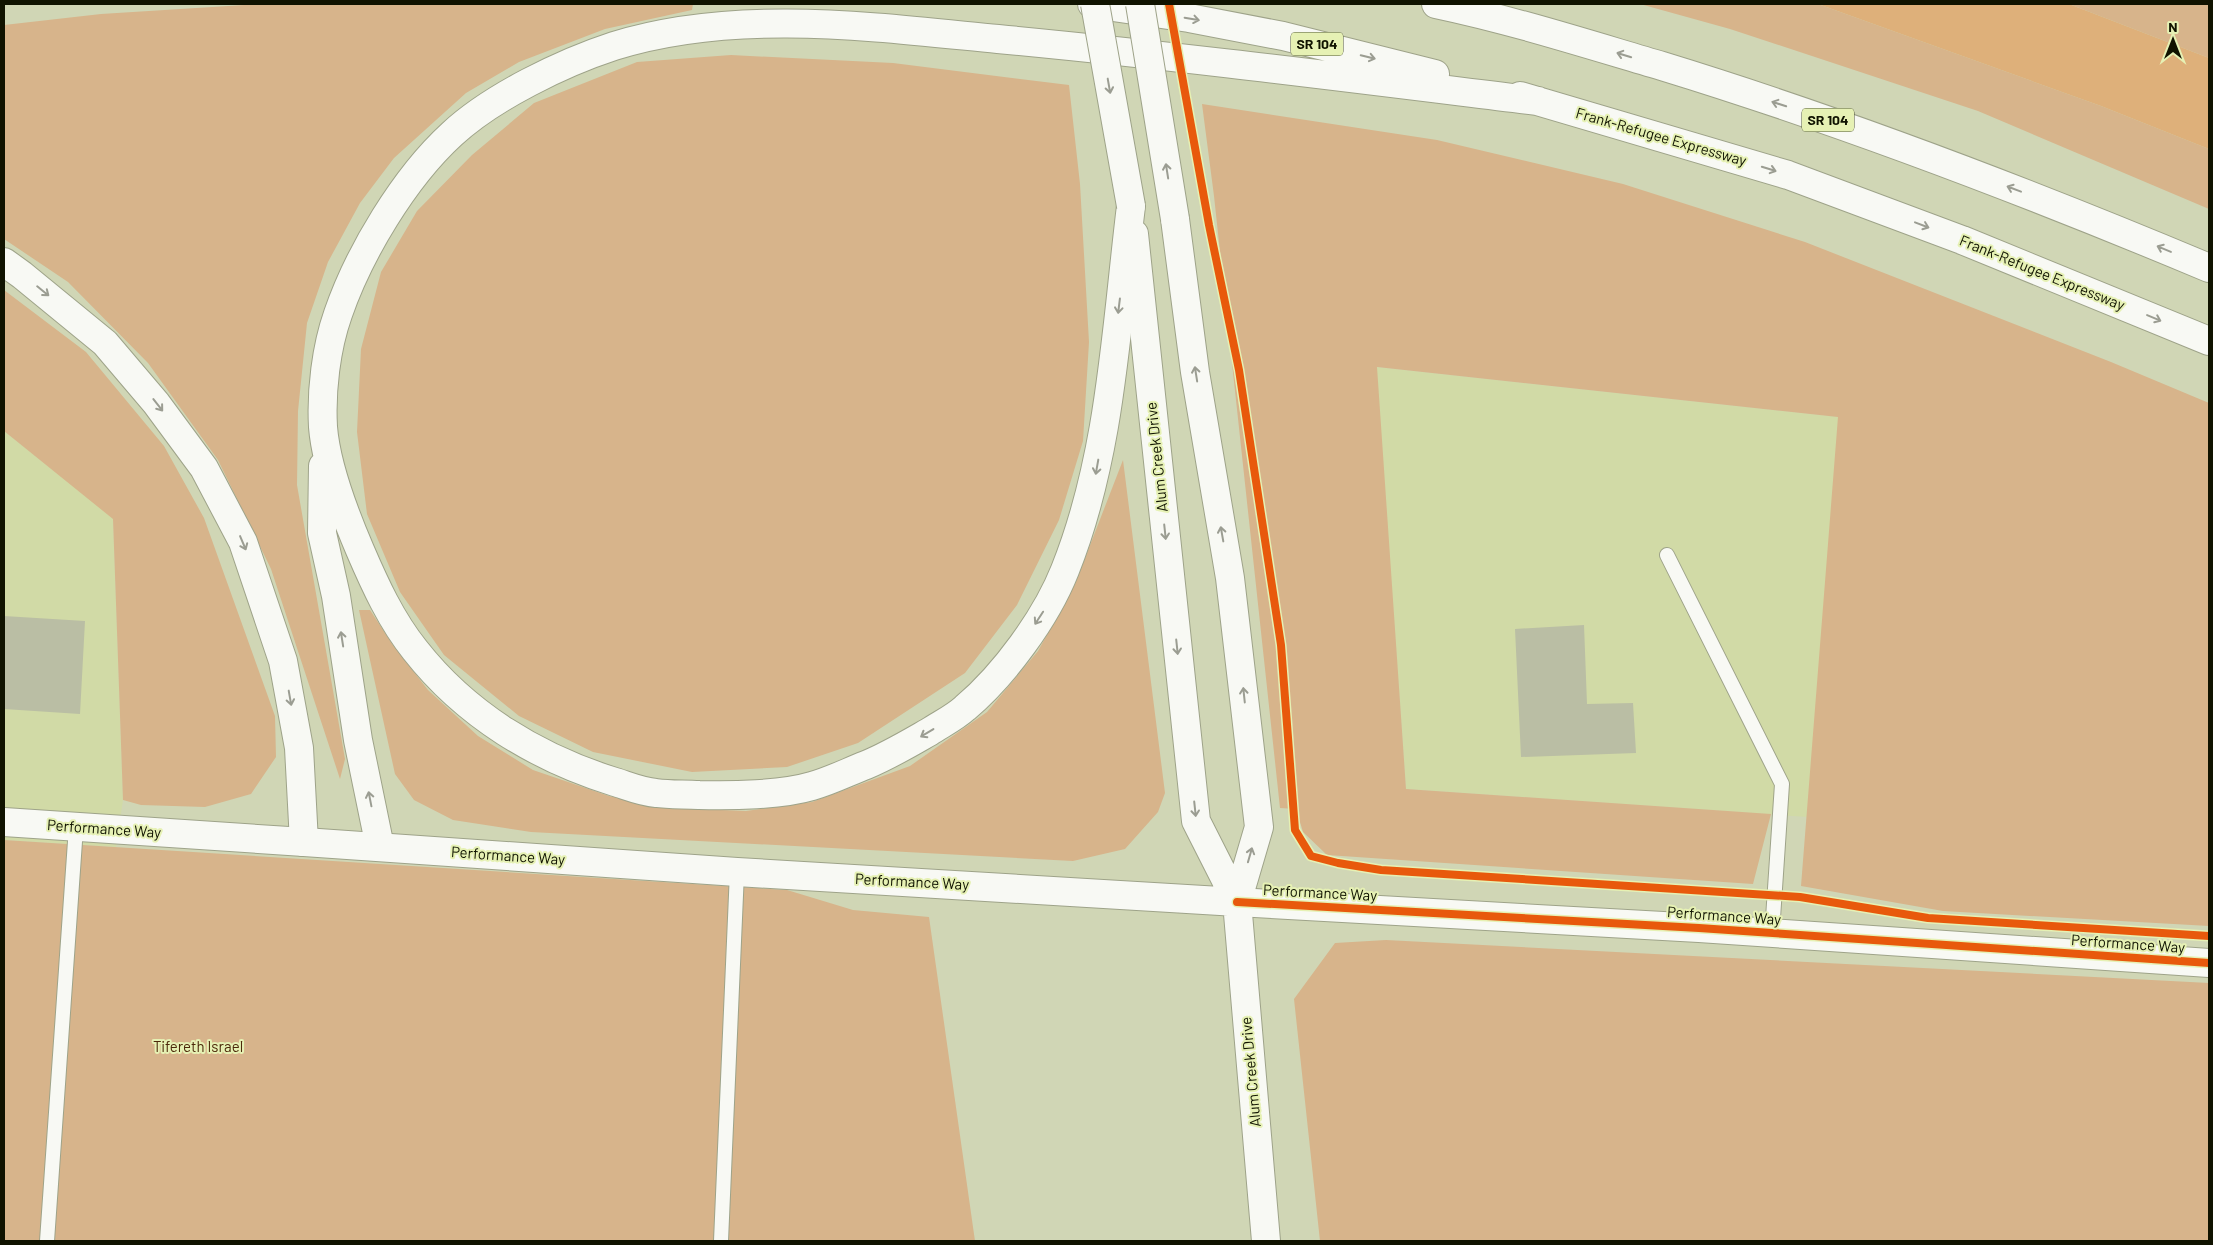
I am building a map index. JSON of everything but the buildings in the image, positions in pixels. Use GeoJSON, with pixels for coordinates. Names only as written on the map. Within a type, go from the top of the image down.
{"type":"FeatureCollection","features":[{"type":"Feature","properties":{"kind":"main road","name":"Frank-Refugee Expressway"},"geometry":{"type":"LineString","coordinates":[[1093,4],[1189,18],[1283,36],[1538,101],[1788,175],[1962,240],[2209,342]]}},
{"type":"Feature","properties":{"kind":"main road","name":"Alum Creek Drive"},"geometry":{"type":"LineString","coordinates":[[1093,4],[1130,206],[1196,821],[1237,902]]}},
{"type":"Feature","properties":{"kind":"main road","name":"Alum Creek Drive"},"geometry":{"type":"LineString","coordinates":[[1140,4],[1175,219],[1195,372],[1230,578],[1258,827],[1237,902],[1266,1241]]}},
{"type":"Feature","properties":{"kind":"main road","name":"SR 104"},"geometry":{"type":"LineString","coordinates":[[1436,4],[1571,39],[1793,108],[1905,147],[2002,184],[2209,268]]}},
{"type":"Feature","properties":{"kind":"main road"},"geometry":{"type":"LineString","coordinates":[[380,847],[358,740],[336,596],[322,533],[325,375],[336,319],[357,268],[385,218],[412,177],[452,133],[488,106],[527,84],[613,47],[664,34],[712,28],[772,25],[862,26],[1090,47],[1538,101]]}},
{"type":"Feature","properties":{"kind":"main road"},"geometry":{"type":"LineString","coordinates":[[323,431],[337,487],[380,596],[414,650],[458,694],[506,734],[578,771],[651,793],[730,796],[807,788],[888,756],[961,712],[1010,659],[1046,607],[1063,574],[1095,477],[1108,398],[1130,206]]}},
{"type":"Feature","properties":{"kind":"main road"},"geometry":{"type":"LineString","coordinates":[[4,262],[67,311],[112,351],[156,403],[204,468],[238,534],[283,661],[299,748],[304,842]]}},
{"type":"Feature","properties":{"kind":"main road","name":"Performance Way"},"geometry":{"type":"LineString","coordinates":[[4,822],[737,872],[1772,933],[2209,963]]}},
{"type":"Feature","properties":{"kind":"lane"},"geometry":{"type":"LineString","coordinates":[[1667,555],[1782,784],[1772,933]]}},
{"type":"Feature","properties":{"kind":"lane"},"geometry":{"type":"LineString","coordinates":[[47,1241],[76,827]]}},
{"type":"Feature","properties":{"kind":"lane"},"geometry":{"type":"LineString","coordinates":[[720,1241],[737,872]]}},
{"type":"Feature","properties":{"kind":"shaded area"},"geometry":{"type":"Polygon","coordinates":[[[1818,4],[2069,4],[2209,58],[2209,149],[2101,106],[1818,4]]]}},
{"type":"Feature","properties":{"kind":"shaded area"},"geometry":{"type":"Polygon","coordinates":[[[1376,367],[1839,417],[1808,817],[1406,789],[1376,367]]]}},
{"type":"Feature","properties":{"kind":"shaded area"},"geometry":{"type":"Polygon","coordinates":[[[4,431],[113,518],[123,800],[116,847],[4,840],[4,431]]]}},
{"type":"Feature","properties":{"kind":"green space"},"geometry":{"type":"Polygon","coordinates":[[[260,4],[693,4],[692,10],[605,29],[519,62],[466,93],[394,158],[360,203],[328,262],[307,323],[298,411],[297,485],[345,759],[340,779],[271,569],[218,460],[148,363],[68,282],[4,239],[4,25],[101,14],[260,4]]]}},
{"type":"Feature","properties":{"kind":"green space"},"geometry":{"type":"Polygon","coordinates":[[[1640,4],[1818,4],[2101,106],[2209,149],[2209,209],[1978,111],[1730,29],[1640,4]]]}},
{"type":"Feature","properties":{"kind":"green space"},"geometry":{"type":"Polygon","coordinates":[[[2069,4],[2209,4],[2209,58],[2069,4]]]}},
{"type":"Feature","properties":{"kind":"green space"},"geometry":{"type":"Polygon","coordinates":[[[731,55],[893,63],[1069,85],[1080,184],[1089,342],[1083,441],[1059,520],[1017,605],[965,673],[858,743],[787,767],[692,772],[593,752],[519,716],[444,655],[400,592],[367,514],[357,432],[361,349],[381,272],[417,211],[472,155],[534,103],[637,62],[731,55]]]}},
{"type":"Feature","properties":{"kind":"green space"},"geometry":{"type":"Polygon","coordinates":[[[1202,104],[1437,140],[1623,184],[1805,242],[2111,362],[2209,403],[2209,926],[1943,911],[1801,886],[1838,417],[1377,367],[1406,789],[1771,814],[1753,884],[1327,855],[1303,832],[1296,809],[1280,808],[1214,196],[1202,104]]]}},
{"type":"Feature","properties":{"kind":"green space"},"geometry":{"type":"Polygon","coordinates":[[[4,290],[86,352],[164,446],[204,518],[275,716],[276,757],[251,794],[205,807],[141,805],[123,800],[113,519],[4,431],[4,290]]]}},
{"type":"Feature","properties":{"kind":"green space"},"geometry":{"type":"Polygon","coordinates":[[[1123,460],[1165,793],[1158,812],[1125,849],[1073,861],[531,832],[453,820],[414,800],[395,774],[359,610],[370,610],[393,645],[428,690],[478,736],[533,770],[609,796],[673,808],[746,811],[812,802],[910,766],[987,712],[1038,651],[1075,584],[1123,460]]]}},
{"type":"Feature","properties":{"kind":"green space","name":"Tifereth Israel"},"geometry":{"type":"Polygon","coordinates":[[[4,840],[787,890],[853,910],[929,917],[975,1241],[4,1241],[4,840]]]}},
{"type":"Feature","properties":{"kind":"green space"},"geometry":{"type":"Polygon","coordinates":[[[1386,940],[2209,983],[2209,1241],[1320,1241],[1294,999],[1335,943],[1386,940]]]}},
{"type":"Feature","properties":{"kind":"cycle path"},"geometry":{"type":"LineString","coordinates":[[1169,4],[1209,225],[1239,370],[1281,645],[1295,830],[1311,856],[1338,863],[1381,870],[1800,897],[1928,918],[2209,936]]}},
{"type":"Feature","properties":{"kind":"cycle path"},"geometry":{"type":"LineString","coordinates":[[1237,902],[1699,928],[2209,963]]}}]}
